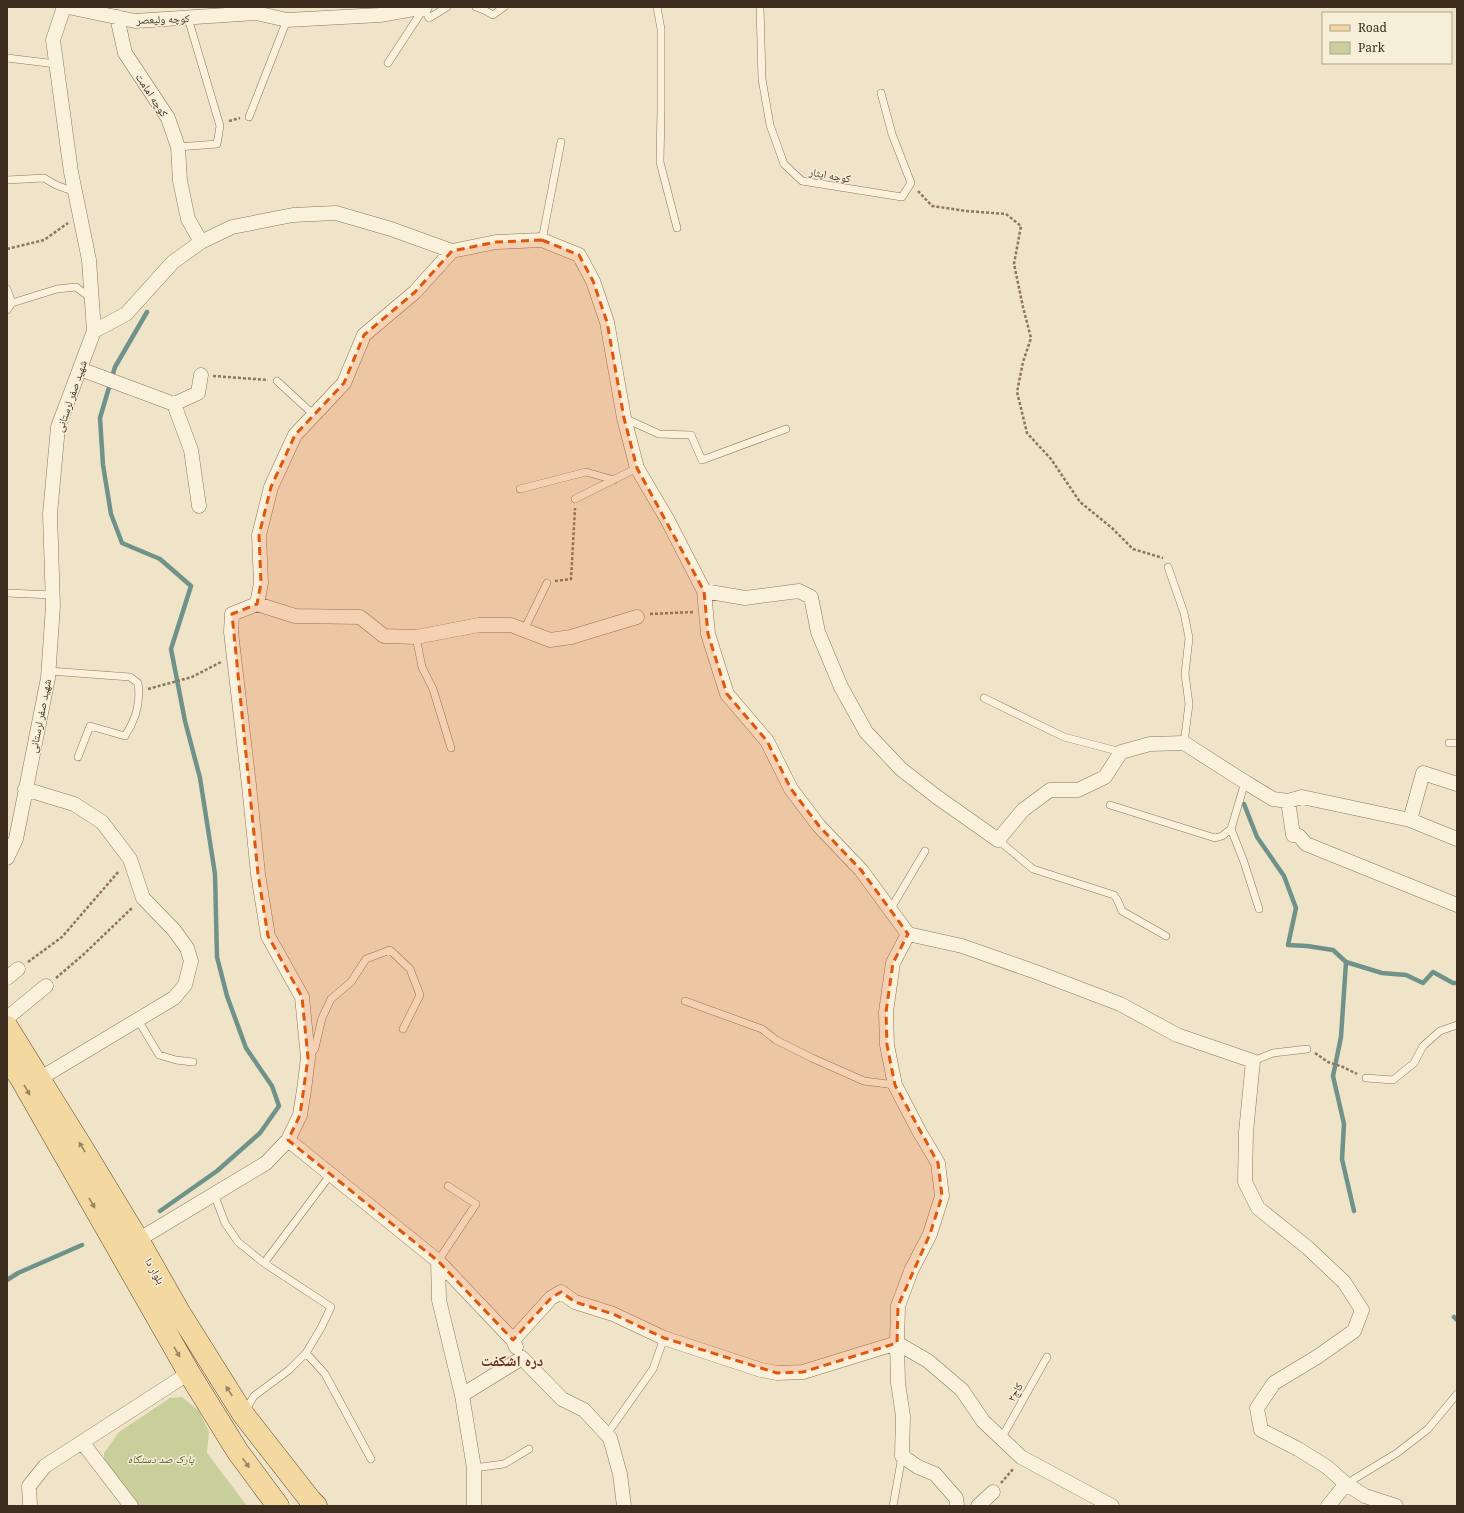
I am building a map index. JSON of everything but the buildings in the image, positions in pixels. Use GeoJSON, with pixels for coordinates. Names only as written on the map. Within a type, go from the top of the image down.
{"type":"FeatureCollection","features":[{"type":"Feature","properties":{"kind":"main road","name":"بلوار دا"},"geometry":{"type":"LineString","coordinates":[[7,1027],[138,1240],[168,1314],[189,1374],[238,1452],[278,1506]]}},
{"type":"Feature","properties":{"kind":"main road","name":"بلوار دا"},"geometry":{"type":"LineString","coordinates":[[7,1057],[168,1314],[306,1495],[316,1506]]}},
{"type":"Feature","properties":{"kind":"street","name":"شهید صفر لرستانی"},"geometry":{"type":"LineString","coordinates":[[7,858],[16,839],[49,671],[53,595],[50,514],[58,427],[94,331],[89,260],[71,172],[53,40],[64,7]]}},
{"type":"Feature","properties":{"kind":"street","name":"کوچه ولیعصر"},"geometry":{"type":"LineString","coordinates":[[68,7],[135,21],[188,18],[256,10],[287,20],[380,15],[424,8]]}},
{"type":"Feature","properties":{"kind":"street","name":"کوچه امامت"},"geometry":{"type":"LineString","coordinates":[[117,17],[126,53],[168,118],[178,147],[180,182],[188,219],[201,242]]}},
{"type":"Feature","properties":{"kind":"street"},"geometry":{"type":"LineString","coordinates":[[94,331],[126,314],[173,262],[201,242],[232,227],[293,215],[336,213],[391,229],[452,251],[496,242],[542,240],[579,255],[593,281],[607,322],[624,418],[638,468],[667,519],[704,591],[708,634],[727,694],[767,741],[791,789],[819,826],[861,870],[908,934],[962,946],[1036,972],[1120,1004],[1177,1035],[1253,1061],[1246,1132],[1245,1182],[1258,1208],[1308,1248],[1344,1282],[1362,1310],[1354,1331],[1317,1357],[1274,1383],[1257,1408],[1261,1430],[1327,1467],[1346,1484],[1364,1496],[1396,1506]]}},
{"type":"Feature","properties":{"kind":"street"},"geometry":{"type":"LineString","coordinates":[[257,604],[260,583],[259,535],[271,487],[295,435],[344,383],[364,335],[415,292],[452,251]]}},
{"type":"Feature","properties":{"kind":"street"},"geometry":{"type":"LineString","coordinates":[[80,369],[174,404],[198,393],[201,375]]}},
{"type":"Feature","properties":{"kind":"street"},"geometry":{"type":"LineString","coordinates":[[174,404],[191,450],[199,506]]}},
{"type":"Feature","properties":{"kind":"street"},"geometry":{"type":"LineString","coordinates":[[704,591],[745,598],[799,591],[811,597],[818,632],[841,687],[866,732],[901,769],[937,797],[998,840],[1023,810],[1050,790],[1078,790],[1105,777],[1121,752],[1150,744],[1184,743],[1273,799],[1288,801],[1302,797],[1410,820],[1457,839]]}},
{"type":"Feature","properties":{"kind":"street"},"geometry":{"type":"LineString","coordinates":[[138,1240],[266,1163],[288,1140],[300,1115],[308,1058],[302,997],[268,936],[258,874],[231,632],[232,614],[257,604],[296,616],[360,617],[384,636],[416,637],[480,625],[511,626],[550,640],[571,637],[637,617]]}},
{"type":"Feature","properties":{"kind":"street"},"geometry":{"type":"LineString","coordinates":[[1410,820],[1423,773],[1457,784]]}},
{"type":"Feature","properties":{"kind":"street"},"geometry":{"type":"LineString","coordinates":[[25,789],[74,804],[102,822],[130,859],[142,898],[174,930],[187,948],[191,961],[185,985],[174,998],[39,1079]]}},
{"type":"Feature","properties":{"kind":"street"},"geometry":{"type":"LineString","coordinates":[[1288,801],[1293,835],[1299,836],[1306,844],[1457,906]]}},
{"type":"Feature","properties":{"kind":"street"},"geometry":{"type":"LineString","coordinates":[[908,934],[893,963],[886,1012],[888,1045],[895,1084],[919,1131],[938,1163],[942,1196],[930,1234],[911,1271],[898,1306],[898,1382],[902,1416],[902,1456],[918,1467],[935,1474],[956,1498],[957,1506]]}},
{"type":"Feature","properties":{"kind":"street"},"geometry":{"type":"LineString","coordinates":[[7,1018],[46,986]]}},
{"type":"Feature","properties":{"kind":"street"},"geometry":{"type":"LineString","coordinates":[[288,1140],[438,1261],[513,1340],[522,1358],[562,1398],[584,1410],[607,1434],[610,1438],[620,1474],[624,1506]]}},
{"type":"Feature","properties":{"kind":"street"},"geometry":{"type":"LineString","coordinates":[[438,1261],[440,1300],[462,1395],[474,1468],[474,1506]]}},
{"type":"Feature","properties":{"kind":"street"},"geometry":{"type":"LineString","coordinates":[[513,1340],[551,1298],[561,1292],[574,1302],[613,1314],[664,1338],[761,1370],[777,1372],[803,1372],[897,1343],[928,1361],[962,1390],[983,1421],[1022,1458],[1112,1506]]}},
{"type":"Feature","properties":{"kind":"street"},"geometry":{"type":"LineString","coordinates":[[462,1395],[522,1358]]}},
{"type":"Feature","properties":{"kind":"street"},"geometry":{"type":"LineString","coordinates":[[30,1506],[29,1486],[45,1466],[189,1374]]}},
{"type":"Feature","properties":{"kind":"street"},"geometry":{"type":"LineString","coordinates":[[82,1442],[132,1506]]}},
{"type":"Feature","properties":{"kind":"street"},"geometry":{"type":"LineString","coordinates":[[1328,1506],[1346,1484]]}},
{"type":"Feature","properties":{"kind":"street"},"geometry":{"type":"LineString","coordinates":[[978,1506],[993,1492]]}},
{"type":"Feature","properties":{"kind":"lane"},"geometry":{"type":"LineString","coordinates":[[424,8],[429,18],[447,7]]}},
{"type":"Feature","properties":{"kind":"lane"},"geometry":{"type":"LineString","coordinates":[[476,7],[493,15],[504,7]]}},
{"type":"Feature","properties":{"kind":"lane"},"geometry":{"type":"LineString","coordinates":[[657,7],[661,29],[660,162],[677,228]]}},
{"type":"Feature","properties":{"kind":"lane","name":"کوچه ایثار"},"geometry":{"type":"LineString","coordinates":[[760,7],[762,78],[770,124],[784,164],[802,182],[858,191],[902,197],[911,183]]}},
{"type":"Feature","properties":{"kind":"lane"},"geometry":{"type":"LineString","coordinates":[[388,63],[424,8]]}},
{"type":"Feature","properties":{"kind":"lane"},"geometry":{"type":"LineString","coordinates":[[178,147],[217,144],[220,126],[188,18]]}},
{"type":"Feature","properties":{"kind":"lane"},"geometry":{"type":"LineString","coordinates":[[249,117],[287,20]]}},
{"type":"Feature","properties":{"kind":"lane"},"geometry":{"type":"LineString","coordinates":[[7,58],[56,64]]}},
{"type":"Feature","properties":{"kind":"lane"},"geometry":{"type":"LineString","coordinates":[[881,93],[892,134],[911,183]]}},
{"type":"Feature","properties":{"kind":"lane"},"geometry":{"type":"LineString","coordinates":[[542,240],[561,142]]}},
{"type":"Feature","properties":{"kind":"lane"},"geometry":{"type":"LineString","coordinates":[[7,180],[44,178],[56,185],[75,192]]}},
{"type":"Feature","properties":{"kind":"lane"},"geometry":{"type":"LineString","coordinates":[[7,310],[12,303],[57,289],[76,287],[92,299]]}},
{"type":"Feature","properties":{"kind":"lane"},"geometry":{"type":"LineString","coordinates":[[7,289],[12,303]]}},
{"type":"Feature","properties":{"kind":"lane"},"geometry":{"type":"LineString","coordinates":[[277,381],[314,415]]}},
{"type":"Feature","properties":{"kind":"lane"},"geometry":{"type":"LineString","coordinates":[[624,418],[659,434],[691,435],[702,460],[786,429]]}},
{"type":"Feature","properties":{"kind":"lane"},"geometry":{"type":"LineString","coordinates":[[575,499],[638,468]]}},
{"type":"Feature","properties":{"kind":"lane"},"geometry":{"type":"LineString","coordinates":[[520,490],[586,472],[614,480]]}},
{"type":"Feature","properties":{"kind":"lane"},"geometry":{"type":"LineString","coordinates":[[1168,567],[1184,613],[1189,638],[1185,674],[1189,704],[1184,743]]}},
{"type":"Feature","properties":{"kind":"lane"},"geometry":{"type":"LineString","coordinates":[[524,630],[547,583]]}},
{"type":"Feature","properties":{"kind":"lane"},"geometry":{"type":"LineString","coordinates":[[7,593],[53,595]]}},
{"type":"Feature","properties":{"kind":"lane"},"geometry":{"type":"LineString","coordinates":[[416,637],[422,667],[432,689],[451,748]]}},
{"type":"Feature","properties":{"kind":"lane"},"geometry":{"type":"LineString","coordinates":[[49,671],[130,677],[138,683],[138,704],[134,722],[125,736],[90,726],[78,758]]}},
{"type":"Feature","properties":{"kind":"lane"},"geometry":{"type":"LineString","coordinates":[[984,698],[1064,737],[1121,752]]}},
{"type":"Feature","properties":{"kind":"lane"},"geometry":{"type":"LineString","coordinates":[[1449,743],[1457,743]]}},
{"type":"Feature","properties":{"kind":"lane"},"geometry":{"type":"LineString","coordinates":[[1110,805],[1216,838],[1222,836],[1231,829],[1245,782]]}},
{"type":"Feature","properties":{"kind":"lane"},"geometry":{"type":"LineString","coordinates":[[1231,829],[1244,862],[1259,909]]}},
{"type":"Feature","properties":{"kind":"lane"},"geometry":{"type":"LineString","coordinates":[[998,840],[1033,869],[1114,895],[1119,901],[1122,911],[1166,936]]}},
{"type":"Feature","properties":{"kind":"lane"},"geometry":{"type":"LineString","coordinates":[[890,911],[926,851]]}},
{"type":"Feature","properties":{"kind":"lane"},"geometry":{"type":"LineString","coordinates":[[308,1058],[315,1048],[322,1018],[331,999],[351,982],[366,958],[390,950],[410,970],[420,995],[403,1029]]}},
{"type":"Feature","properties":{"kind":"lane"},"geometry":{"type":"LineString","coordinates":[[685,1001],[762,1029],[776,1040],[864,1081],[895,1084]]}},
{"type":"Feature","properties":{"kind":"lane"},"geometry":{"type":"LineString","coordinates":[[138,1020],[159,1055],[176,1060],[193,1062]]}},
{"type":"Feature","properties":{"kind":"lane"},"geometry":{"type":"LineString","coordinates":[[1366,1078],[1393,1080],[1414,1063],[1423,1046],[1440,1031],[1457,1025]]}},
{"type":"Feature","properties":{"kind":"lane"},"geometry":{"type":"LineString","coordinates":[[1253,1061],[1273,1053],[1308,1049]]}},
{"type":"Feature","properties":{"kind":"lane"},"geometry":{"type":"LineString","coordinates":[[264,1263],[331,1174]]}},
{"type":"Feature","properties":{"kind":"lane"},"geometry":{"type":"LineString","coordinates":[[438,1261],[476,1204],[448,1186]]}},
{"type":"Feature","properties":{"kind":"lane"},"geometry":{"type":"LineString","coordinates":[[214,1194],[225,1223],[238,1242],[264,1263],[331,1307],[321,1328],[306,1353],[289,1370],[254,1396],[244,1414]]}},
{"type":"Feature","properties":{"kind":"lane"},"geometry":{"type":"LineString","coordinates":[[607,1434],[653,1369],[664,1338]]}},
{"type":"Feature","properties":{"kind":"lane"},"geometry":{"type":"LineString","coordinates":[[306,1353],[324,1374],[371,1459]]}},
{"type":"Feature","properties":{"kind":"lane","name":"کاج۲"},"geometry":{"type":"LineString","coordinates":[[1001,1438],[1047,1357]]}},
{"type":"Feature","properties":{"kind":"lane"},"geometry":{"type":"LineString","coordinates":[[1346,1484],[1397,1453],[1428,1429],[1457,1394]]}},
{"type":"Feature","properties":{"kind":"lane"},"geometry":{"type":"LineString","coordinates":[[474,1468],[504,1464],[529,1449]]}},
{"type":"Feature","properties":{"kind":"lane"},"geometry":{"type":"LineString","coordinates":[[893,1506],[902,1456]]}},
{"type":"Feature","properties":{"kind":"path"},"geometry":{"type":"LineString","coordinates":[[220,126],[232,119],[249,117]]}},
{"type":"Feature","properties":{"kind":"path"},"geometry":{"type":"LineString","coordinates":[[911,183],[932,206],[966,211],[1006,214],[1020,226],[1014,264],[1022,307],[1031,338],[1023,362],[1017,392],[1027,432],[1051,459],[1080,502],[1112,528],[1133,549],[1164,559],[1168,567]]}},
{"type":"Feature","properties":{"kind":"path"},"geometry":{"type":"LineString","coordinates":[[7,249],[44,240],[80,214]]}},
{"type":"Feature","properties":{"kind":"path"},"geometry":{"type":"LineString","coordinates":[[201,375],[277,381]]}},
{"type":"Feature","properties":{"kind":"path"},"geometry":{"type":"LineString","coordinates":[[547,583],[571,579],[575,499]]}},
{"type":"Feature","properties":{"kind":"path"},"geometry":{"type":"LineString","coordinates":[[637,617],[658,613],[706,612]]}},
{"type":"Feature","properties":{"kind":"path"},"geometry":{"type":"LineString","coordinates":[[149,688],[192,677],[234,656]]}},
{"type":"Feature","properties":{"kind":"path"},"geometry":{"type":"LineString","coordinates":[[12,974],[62,937],[130,859]]}},
{"type":"Feature","properties":{"kind":"path"},"geometry":{"type":"LineString","coordinates":[[46,986],[84,954],[142,898]]}},
{"type":"Feature","properties":{"kind":"path"},"geometry":{"type":"LineString","coordinates":[[1308,1049],[1328,1062],[1343,1067],[1366,1078]]}},
{"type":"Feature","properties":{"kind":"path"},"geometry":{"type":"LineString","coordinates":[[993,1492],[1022,1458]]}},
{"type":"Feature","properties":{"kind":"highlighted area"},"geometry":{"type":"Polygon","coordinates":[[[542,240],[579,255],[593,281],[607,322],[624,418],[637,468],[704,591],[708,634],[727,694],[767,741],[791,789],[819,826],[861,870],[908,934],[893,963],[886,1012],[887,1045],[895,1085],[938,1163],[942,1196],[930,1234],[898,1306],[897,1343],[803,1372],[777,1373],[664,1338],[613,1314],[575,1302],[561,1292],[551,1298],[513,1340],[438,1261],[288,1140],[300,1115],[308,1058],[302,997],[268,936],[258,874],[232,614],[257,604],[261,583],[259,535],[271,487],[295,435],[344,383],[364,335],[415,292],[452,251],[496,242],[542,240]]]}},
{"type":"Feature","properties":{"kind":"green space","name":"پارک صد دستگاه"},"geometry":{"type":"Polygon","coordinates":[[[182,1397],[199,1411],[209,1432],[207,1453],[247,1506],[139,1506],[104,1461],[104,1453],[119,1432],[170,1398],[182,1397]]]}},
{"type":"Feature","properties":{"kind":"waterway"},"geometry":{"type":"LineString","coordinates":[[147,312],[115,367],[100,418],[103,465],[111,514],[122,543],[160,559],[191,586],[171,649],[185,721],[200,778],[215,874],[217,957],[227,996],[246,1048],[272,1086],[279,1106],[260,1133],[217,1171],[160,1211]]}},
{"type":"Feature","properties":{"kind":"waterway"},"geometry":{"type":"LineString","coordinates":[[1244,804],[1257,837],[1284,876],[1296,908],[1288,945],[1333,950],[1346,962],[1341,1037],[1333,1076],[1344,1124],[1342,1159],[1354,1211]]}},
{"type":"Feature","properties":{"kind":"waterway"},"geometry":{"type":"LineString","coordinates":[[1346,962],[1382,973],[1406,975],[1423,983],[1433,972],[1453,983],[1457,983]]}},
{"type":"Feature","properties":{"kind":"waterway"},"geometry":{"type":"LineString","coordinates":[[7,1280],[18,1273],[82,1245]]}},
{"type":"Feature","properties":{"kind":"waterway"},"geometry":{"type":"LineString","coordinates":[[1454,1317],[1457,1320]]}},
{"type":"Feature","properties":{"kind":"district","name":"دره اشکفت"},"geometry":{"type":"Point","coordinates":[512,1361]}}]}
